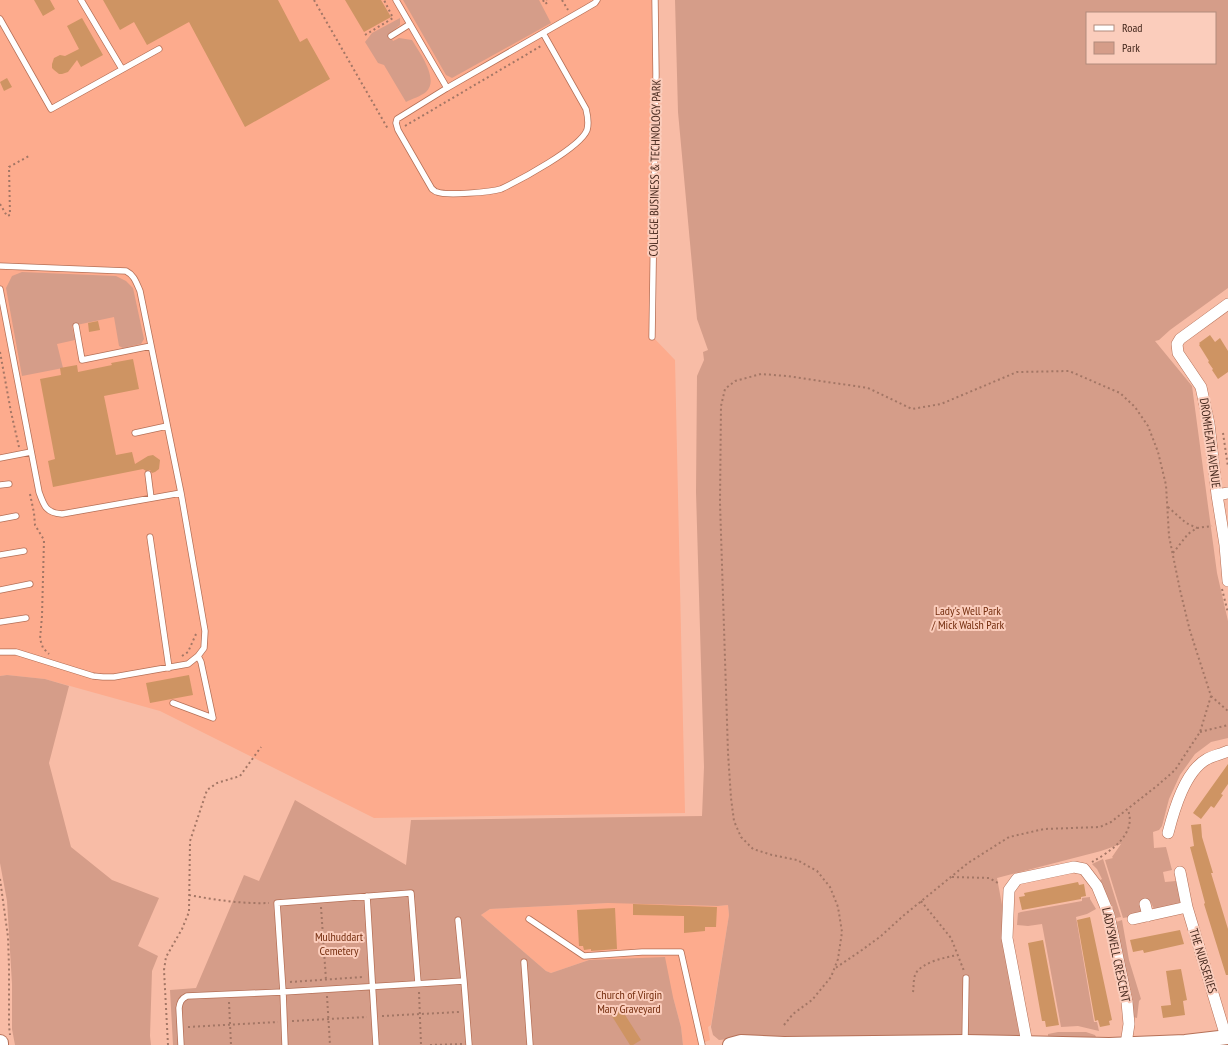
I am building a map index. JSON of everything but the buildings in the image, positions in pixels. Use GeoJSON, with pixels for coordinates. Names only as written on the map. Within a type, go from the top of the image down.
{"type":"FeatureCollection","features":[{"type":"Feature","properties":{"kind":"street","name":"DROMHEATH AVENUE"},"geometry":{"type":"LineString","coordinates":[[1228,304],[1180,339],[1177,348],[1178,353],[1201,387],[1209,424],[1217,495],[1225,545],[1228,581]]}},
{"type":"Feature","properties":{"kind":"street","name":"DROMHEATH AVENUE"},"geometry":{"type":"LineString","coordinates":[[1217,495],[1228,493]]}},
{"type":"Feature","properties":{"kind":"street"},"geometry":{"type":"LineString","coordinates":[[1168,833],[1182,791],[1192,774],[1206,760],[1228,751]]}},
{"type":"Feature","properties":{"kind":"street","name":"LADYSWELL CRESCENT"},"geometry":{"type":"LineString","coordinates":[[1009,890],[1017,879],[1074,867],[1084,869],[1105,903],[1110,915],[1127,1002],[1129,1024],[1126,1044]]}},
{"type":"Feature","properties":{"kind":"street","name":"THE NURSERIES"},"geometry":{"type":"LineString","coordinates":[[1180,872],[1187,907],[1227,1037]]}},
{"type":"Feature","properties":{"kind":"street"},"geometry":{"type":"LineString","coordinates":[[1009,890],[1007,938],[1027,1043]]}},
{"type":"Feature","properties":{"kind":"street"},"geometry":{"type":"LineString","coordinates":[[1145,904],[1148,916]]}},
{"type":"Feature","properties":{"kind":"street"},"geometry":{"type":"LineString","coordinates":[[1133,919],[1187,907]]}},
{"type":"Feature","properties":{"kind":"street"},"geometry":{"type":"LineString","coordinates":[[730,1045],[741,1042],[784,1044],[965,1042],[1126,1044],[1185,1042],[1227,1037]]}},
{"type":"Feature","properties":{"kind":"lane"},"geometry":{"type":"LineString","coordinates":[[81,0],[122,69]]}},
{"type":"Feature","properties":{"kind":"lane"},"geometry":{"type":"LineString","coordinates":[[396,0],[447,88]]}},
{"type":"Feature","properties":{"kind":"lane"},"geometry":{"type":"LineString","coordinates":[[543,33],[586,109],[589,120],[586,131],[579,141],[569,150],[501,189],[493,191],[436,192],[432,189],[398,130],[396,123],[397,119],[447,88],[543,33],[572,17],[595,3],[597,0]]}},
{"type":"Feature","properties":{"kind":"lane","name":"COLLEGE BUSINESS & TECHNOLOGY PARK"},"geometry":{"type":"LineString","coordinates":[[652,337],[656,74],[655,0]]}},
{"type":"Feature","properties":{"kind":"lane"},"geometry":{"type":"LineString","coordinates":[[0,19],[51,110],[160,49]]}},
{"type":"Feature","properties":{"kind":"lane"},"geometry":{"type":"LineString","coordinates":[[391,36],[410,24]]}},
{"type":"Feature","properties":{"kind":"lane"},"geometry":{"type":"LineString","coordinates":[[0,266],[126,271],[132,274],[140,291],[181,493],[204,631],[204,648],[198,656],[188,664],[103,678],[16,652],[0,652]]}},
{"type":"Feature","properties":{"kind":"lane"},"geometry":{"type":"LineString","coordinates":[[0,289],[39,492],[47,510],[62,514],[181,493]]}},
{"type":"Feature","properties":{"kind":"lane"},"geometry":{"type":"LineString","coordinates":[[76,326],[82,360],[151,346]]}},
{"type":"Feature","properties":{"kind":"lane"},"geometry":{"type":"LineString","coordinates":[[135,433],[167,426]]}},
{"type":"Feature","properties":{"kind":"lane"},"geometry":{"type":"LineString","coordinates":[[0,458],[31,452]]}},
{"type":"Feature","properties":{"kind":"lane"},"geometry":{"type":"LineString","coordinates":[[148,474],[151,498]]}},
{"type":"Feature","properties":{"kind":"lane"},"geometry":{"type":"LineString","coordinates":[[0,486],[9,484]]}},
{"type":"Feature","properties":{"kind":"lane"},"geometry":{"type":"LineString","coordinates":[[0,519],[16,516]]}},
{"type":"Feature","properties":{"kind":"lane"},"geometry":{"type":"LineString","coordinates":[[150,537],[169,668]]}},
{"type":"Feature","properties":{"kind":"lane"},"geometry":{"type":"LineString","coordinates":[[0,555],[24,551]]}},
{"type":"Feature","properties":{"kind":"lane"},"geometry":{"type":"LineString","coordinates":[[0,590],[30,584]]}},
{"type":"Feature","properties":{"kind":"lane"},"geometry":{"type":"LineString","coordinates":[[0,622],[26,618]]}},
{"type":"Feature","properties":{"kind":"lane"},"geometry":{"type":"LineString","coordinates":[[173,703],[213,718],[201,662],[198,656]]}},
{"type":"Feature","properties":{"kind":"lane"},"geometry":{"type":"LineString","coordinates":[[285,1045],[277,903],[411,893],[418,984]]}},
{"type":"Feature","properties":{"kind":"lane"},"geometry":{"type":"LineString","coordinates":[[367,896],[376,1045]]}},
{"type":"Feature","properties":{"kind":"lane"},"geometry":{"type":"LineString","coordinates":[[529,919],[584,956],[642,952],[681,952],[702,1045]]}},
{"type":"Feature","properties":{"kind":"lane"},"geometry":{"type":"LineString","coordinates":[[458,920],[469,1044]]}},
{"type":"Feature","properties":{"kind":"lane"},"geometry":{"type":"LineString","coordinates":[[524,962],[530,1045]]}},
{"type":"Feature","properties":{"kind":"lane"},"geometry":{"type":"LineString","coordinates":[[965,1042],[966,978]]}},
{"type":"Feature","properties":{"kind":"lane"},"geometry":{"type":"LineString","coordinates":[[181,1045],[179,1008],[182,998],[187,996],[464,981]]}},
{"type":"Feature","properties":{"kind":"path"},"geometry":{"type":"LineString","coordinates":[[314,0],[391,134],[548,42]]}},
{"type":"Feature","properties":{"kind":"path"},"geometry":{"type":"LineString","coordinates":[[365,35],[393,18],[384,0]]}},
{"type":"Feature","properties":{"kind":"path"},"geometry":{"type":"LineString","coordinates":[[542,0],[545,4],[548,2],[547,0]]}},
{"type":"Feature","properties":{"kind":"path"},"geometry":{"type":"LineString","coordinates":[[562,0],[572,17]]}},
{"type":"Feature","properties":{"kind":"path"},"geometry":{"type":"LineString","coordinates":[[0,204],[7,216],[10,215],[8,167],[29,156]]}},
{"type":"Feature","properties":{"kind":"path"},"geometry":{"type":"LineString","coordinates":[[0,352],[20,454]]}},
{"type":"Feature","properties":{"kind":"path"},"geometry":{"type":"LineString","coordinates":[[784,1025],[793,1014],[812,1000],[831,977],[838,959],[842,932],[838,907],[830,887],[817,871],[797,860],[772,855],[753,849],[741,837],[734,821],[728,752],[720,504],[721,406],[725,389],[735,380],[761,374],[787,376],[868,388],[912,409],[941,404],[1017,372],[1069,371],[1120,393],[1135,407],[1148,426],[1158,452],[1166,485],[1169,536],[1190,632],[1211,696],[1228,711]]}},
{"type":"Feature","properties":{"kind":"path"},"geometry":{"type":"LineString","coordinates":[[1223,433],[1228,467]]}},
{"type":"Feature","properties":{"kind":"path"},"geometry":{"type":"LineString","coordinates":[[30,490],[35,525],[44,540],[40,639],[44,648],[50,655]]}},
{"type":"Feature","properties":{"kind":"path"},"geometry":{"type":"LineString","coordinates":[[1168,507],[1186,523],[1197,528]]}},
{"type":"Feature","properties":{"kind":"path"},"geometry":{"type":"LineString","coordinates":[[1173,553],[1188,534],[1197,528],[1213,526]]}},
{"type":"Feature","properties":{"kind":"path"},"geometry":{"type":"LineString","coordinates":[[168,661],[177,660],[188,652],[196,634],[204,631]]}},
{"type":"Feature","properties":{"kind":"path"},"geometry":{"type":"LineString","coordinates":[[834,969],[862,950],[968,863],[1009,838],[1044,829],[1100,827],[1111,822],[1128,810],[1172,773],[1200,732],[1211,696]]}},
{"type":"Feature","properties":{"kind":"path"},"geometry":{"type":"LineString","coordinates":[[1200,732],[1228,725]]}},
{"type":"Feature","properties":{"kind":"path"},"geometry":{"type":"LineString","coordinates":[[168,1045],[164,970],[166,957],[182,929],[189,912],[190,841],[207,790],[217,783],[240,776],[261,747]]}},
{"type":"Feature","properties":{"kind":"path"},"geometry":{"type":"LineString","coordinates":[[1089,864],[1108,852],[1123,837],[1129,820],[1128,810]]}},
{"type":"Feature","properties":{"kind":"path"},"geometry":{"type":"LineString","coordinates":[[951,877],[990,878],[1009,890]]}},
{"type":"Feature","properties":{"kind":"path"},"geometry":{"type":"LineString","coordinates":[[0,879],[8,937],[9,1026],[4,1042]]}},
{"type":"Feature","properties":{"kind":"path"},"geometry":{"type":"LineString","coordinates":[[189,895],[225,901],[277,903]]}},
{"type":"Feature","properties":{"kind":"path"},"geometry":{"type":"LineString","coordinates":[[321,900],[326,980]]}},
{"type":"Feature","properties":{"kind":"path"},"geometry":{"type":"LineString","coordinates":[[921,901],[951,938],[966,978]]}},
{"type":"Feature","properties":{"kind":"path"},"geometry":{"type":"LineString","coordinates":[[913,992],[915,975],[920,969],[945,957],[958,955]]}},
{"type":"Feature","properties":{"kind":"path"},"geometry":{"type":"LineString","coordinates":[[282,982],[373,977]]}},
{"type":"Feature","properties":{"kind":"path"},"geometry":{"type":"LineString","coordinates":[[418,984],[421,1045]]}},
{"type":"Feature","properties":{"kind":"path"},"geometry":{"type":"LineString","coordinates":[[326,989],[330,1045]]}},
{"type":"Feature","properties":{"kind":"path"},"geometry":{"type":"LineString","coordinates":[[228,994],[231,1045]]}},
{"type":"Feature","properties":{"kind":"path"},"geometry":{"type":"LineString","coordinates":[[180,1028],[466,1011]]}},
{"type":"Feature","properties":{"kind":"path"},"geometry":{"type":"LineString","coordinates":[[430,1045],[469,1044]]}},
{"type":"Feature","properties":{"kind":"shaded area"},"geometry":{"type":"Polygon","coordinates":[[[0,0],[655,0],[652,336],[675,360],[685,813],[374,818],[160,711],[45,679],[7,675],[0,676],[0,0]]]}},
{"type":"Feature","properties":{"kind":"shaded area"},"geometry":{"type":"Polygon","coordinates":[[[608,903],[689,903],[694,905],[728,905],[729,915],[711,1025],[708,1027],[710,1040],[697,1045],[683,1045],[681,1027],[673,997],[589,960],[551,973],[546,971],[481,915],[490,909],[608,903]]]}},
{"type":"Feature","properties":{"kind":"green space"},"geometry":{"type":"Polygon","coordinates":[[[403,0],[539,0],[551,23],[452,78],[446,75],[403,0]]]}},
{"type":"Feature","properties":{"kind":"green space"},"geometry":{"type":"Polygon","coordinates":[[[675,0],[1228,0],[1228,288],[1170,330],[1159,340],[1155,341],[1192,386],[1217,573],[1228,621],[1228,738],[1211,742],[1195,754],[1180,775],[1169,799],[1162,826],[1159,830],[1153,832],[1154,848],[1166,847],[1172,870],[1163,872],[1165,882],[1176,881],[1181,902],[1176,907],[1154,909],[1150,901],[1142,904],[1141,913],[1123,918],[1105,860],[1113,858],[1112,857],[1121,844],[1101,851],[997,878],[1027,1039],[719,1040],[713,1035],[711,1027],[729,915],[728,905],[608,903],[490,909],[481,915],[546,971],[551,973],[589,960],[665,957],[681,1027],[683,1045],[173,1045],[170,990],[196,988],[244,875],[259,881],[295,800],[406,865],[411,820],[702,816],[704,767],[696,492],[697,376],[704,360],[703,352],[708,350],[697,319],[678,112],[675,0]]]}},
{"type":"Feature","properties":{"kind":"green space"},"geometry":{"type":"Polygon","coordinates":[[[400,18],[400,25],[389,34],[393,41],[399,38],[412,40],[427,66],[431,80],[430,87],[426,92],[406,102],[384,65],[378,63],[365,42],[372,33],[400,18]]]}},
{"type":"Feature","properties":{"kind":"green space"},"geometry":{"type":"Polygon","coordinates":[[[22,272],[116,276],[126,281],[133,288],[144,339],[141,344],[123,348],[119,346],[114,317],[72,326],[75,340],[57,344],[63,368],[22,376],[6,288],[12,276],[22,272]]]}},
{"type":"Feature","properties":{"kind":"green space"},"geometry":{"type":"Polygon","coordinates":[[[7,675],[45,679],[69,686],[49,763],[71,847],[112,880],[159,898],[138,946],[158,956],[152,971],[151,1045],[15,1045],[12,1029],[12,984],[7,901],[0,863],[0,676],[7,675]]]}},
{"type":"Feature","properties":{"kind":"green space"},"geometry":{"type":"Polygon","coordinates":[[[1103,859],[1121,917],[1116,918],[1100,880],[1102,879],[1097,869],[1092,864],[1103,859]]]}},
{"type":"Feature","properties":{"kind":"green space"},"geometry":{"type":"Polygon","coordinates":[[[1090,897],[1096,909],[1087,914],[1076,917],[1094,1022],[1097,1022],[1099,1031],[1078,1026],[1061,1027],[1042,924],[1028,926],[1017,925],[1018,913],[1082,901],[1082,898],[1090,897]]]}},
{"type":"Feature","properties":{"kind":"green space"},"geometry":{"type":"Polygon","coordinates":[[[1122,920],[1129,960],[1141,999],[1139,1001],[1137,1018],[1133,1017],[1133,1001],[1116,922],[1122,920]]]}},
{"type":"Feature","properties":{"kind":"green space"},"geometry":{"type":"Polygon","coordinates":[[[1058,1032],[1086,1032],[1095,1035],[1096,1037],[1048,1036],[1048,1034],[1058,1032]]]}},
{"type":"Feature","properties":{"kind":"park label","name":"Lady's Well Park / Mick Walsh Park"},"geometry":{"type":"Point","coordinates":[968,618]}},
{"type":"Feature","properties":{"kind":"park label","name":"Mulhuddart Cemetery"},"geometry":{"type":"Point","coordinates":[339,944]}},
{"type":"Feature","properties":{"kind":"park label","name":"Church of Virgin Mary Graveyard"},"geometry":{"type":"Point","coordinates":[629,1002]}}]}
